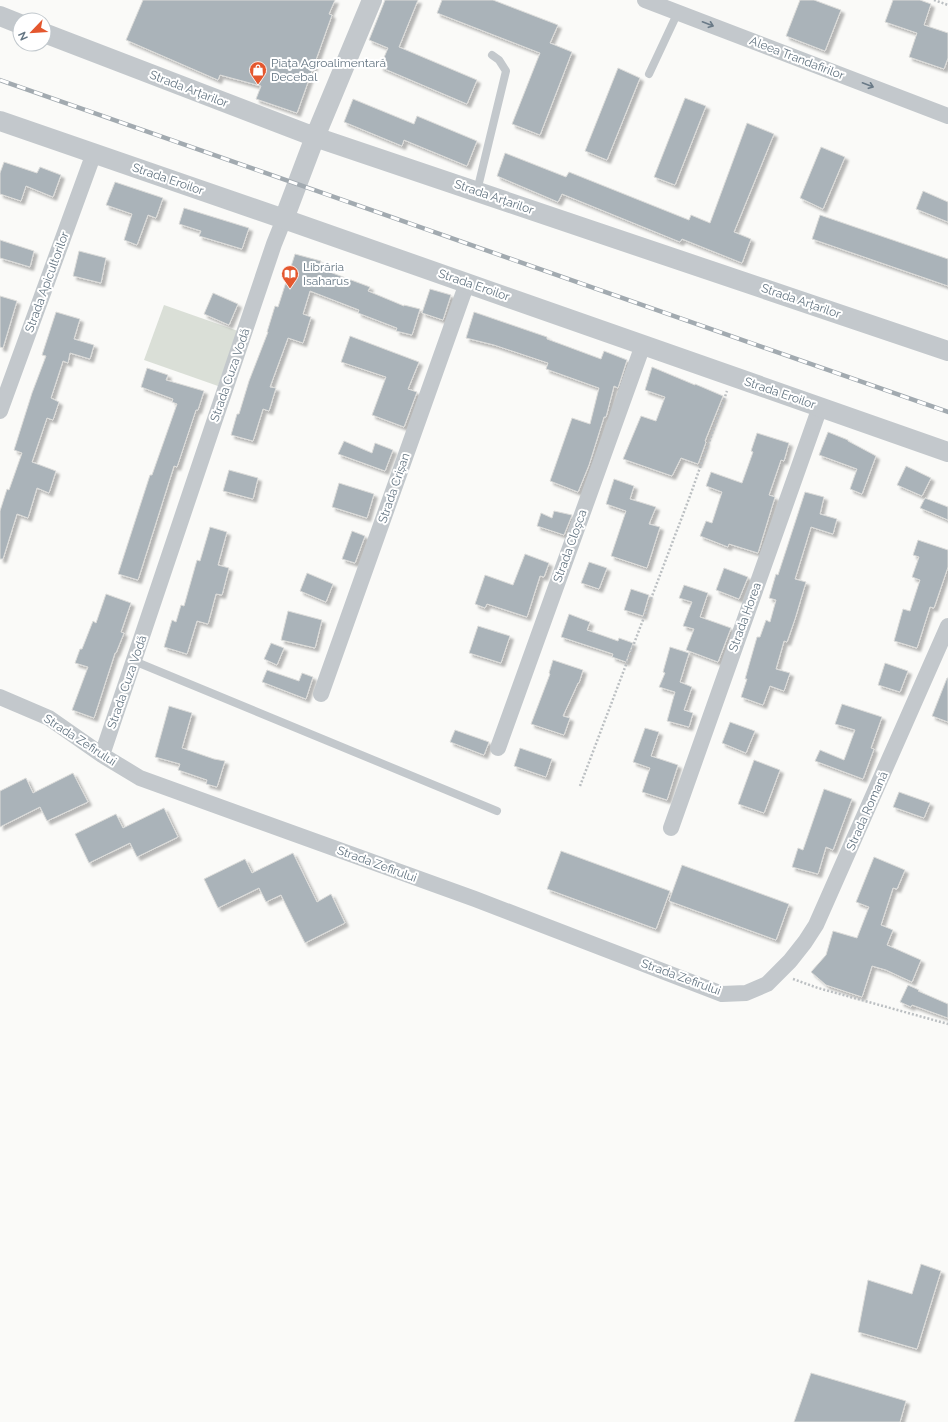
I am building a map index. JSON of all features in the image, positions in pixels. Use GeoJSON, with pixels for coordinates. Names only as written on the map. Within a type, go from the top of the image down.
{"type":"FeatureCollection","features":[{"type":"Feature","properties":{"kind":"street","name":"Strada Cuza Vodă"},"geometry":{"type":"LineString","coordinates":[[102,755],[274,244],[315,137],[372,0]]}},
{"type":"Feature","properties":{"kind":"street","name":"Aleea Trandafirilor"},"geometry":{"type":"LineString","coordinates":[[645,0],[948,116]]}},
{"type":"Feature","properties":{"kind":"street"},"geometry":{"type":"LineString","coordinates":[[0,16],[12,21]]}},
{"type":"Feature","properties":{"kind":"street","name":"Strada Arțarilor"},"geometry":{"type":"LineString","coordinates":[[52,36],[315,137],[948,351]]}},
{"type":"Feature","properties":{"kind":"street","name":"Strada Eroilor"},"geometry":{"type":"LineString","coordinates":[[0,121],[948,452]]}},
{"type":"Feature","properties":{"kind":"street","name":"Strada Apicultorilor"},"geometry":{"type":"LineString","coordinates":[[0,411],[94,153]]}},
{"type":"Feature","properties":{"kind":"street","name":"Strada Crișan"},"geometry":{"type":"LineString","coordinates":[[321,694],[467,283]]}},
{"type":"Feature","properties":{"kind":"street","name":"Strada Cloșca"},"geometry":{"type":"LineString","coordinates":[[498,748],[643,345]]}},
{"type":"Feature","properties":{"kind":"street","name":"Strada Horea"},"geometry":{"type":"LineString","coordinates":[[671,828],[820,407]]}},
{"type":"Feature","properties":{"kind":"street","name":"Strada Romană"},"geometry":{"type":"LineString","coordinates":[[772,978],[805,942],[816,925],[948,626]]}},
{"type":"Feature","properties":{"kind":"street","name":"Strada Zefirului"},"geometry":{"type":"LineString","coordinates":[[0,697],[50,718],[102,755],[140,778],[475,899],[722,994],[746,993],[772,978]]}},
{"type":"Feature","properties":{"kind":"lane"},"geometry":{"type":"LineString","coordinates":[[649,74],[678,12]]}},
{"type":"Feature","properties":{"kind":"lane"},"geometry":{"type":"LineString","coordinates":[[477,192],[506,71],[499,60],[492,55]]}},
{"type":"Feature","properties":{"kind":"lane"},"geometry":{"type":"LineString","coordinates":[[134,661],[497,811]]}},
{"type":"Feature","properties":{"kind":"path"},"geometry":{"type":"LineString","coordinates":[[934,0],[948,6]]}},
{"type":"Feature","properties":{"kind":"path"},"geometry":{"type":"LineString","coordinates":[[580,786],[690,496],[732,376]]}},
{"type":"Feature","properties":{"kind":"path"},"geometry":{"type":"LineString","coordinates":[[772,978],[818,988],[948,1024]]}},
{"type":"Feature","properties":{"kind":"shaded area"},"geometry":{"type":"Polygon","coordinates":[[[164,305],[238,331],[218,386],[144,360],[164,305]]]}},
{"type":"Feature","properties":{"kind":"building","name":"Piața Agroalimentară Decebal"},"geometry":{"type":"Polygon","coordinates":[[[143,0],[335,0],[329,14],[332,15],[297,113],[256,99],[261,86],[220,75],[218,80],[126,40],[143,0]]]}},
{"type":"Feature","properties":{"kind":"building"},"geometry":{"type":"Polygon","coordinates":[[[385,0],[418,0],[399,47],[477,80],[467,104],[380,67],[388,48],[369,40],[385,0]]]}},
{"type":"Feature","properties":{"kind":"building"},"geometry":{"type":"Polygon","coordinates":[[[442,0],[493,0],[558,25],[550,43],[572,52],[540,135],[512,124],[540,53],[437,13],[442,0]]]}},
{"type":"Feature","properties":{"kind":"building"},"geometry":{"type":"Polygon","coordinates":[[[800,0],[814,0],[841,10],[825,51],[786,36],[800,0]]]}},
{"type":"Feature","properties":{"kind":"building"},"geometry":{"type":"Polygon","coordinates":[[[893,0],[920,0],[931,4],[924,25],[948,33],[948,58],[944,69],[909,57],[917,33],[885,22],[893,0]]]}},
{"type":"Feature","properties":{"kind":"building"},"geometry":{"type":"Polygon","coordinates":[[[618,68],[640,78],[607,160],[585,151],[618,68]]]}},
{"type":"Feature","properties":{"kind":"building"},"geometry":{"type":"Polygon","coordinates":[[[685,98],[706,106],[675,185],[654,177],[685,98]]]}},
{"type":"Feature","properties":{"kind":"building"},"geometry":{"type":"Polygon","coordinates":[[[353,99],[414,124],[417,116],[477,141],[467,166],[404,140],[402,146],[344,122],[353,99]]]}},
{"type":"Feature","properties":{"kind":"building"},"geometry":{"type":"Polygon","coordinates":[[[747,123],[774,134],[734,232],[751,239],[742,263],[682,239],[680,242],[562,194],[558,202],[497,176],[505,153],[566,177],[569,172],[689,220],[691,215],[710,223],[747,123]]]}},
{"type":"Feature","properties":{"kind":"building"},"geometry":{"type":"Polygon","coordinates":[[[821,147],[845,157],[823,209],[800,198],[821,147]]]}},
{"type":"Feature","properties":{"kind":"building"},"geometry":{"type":"Polygon","coordinates":[[[4,162],[37,173],[40,167],[61,175],[53,197],[26,186],[21,201],[0,194],[0,173],[4,162]]]}},
{"type":"Feature","properties":{"kind":"building"},"geometry":{"type":"Polygon","coordinates":[[[115,182],[163,198],[156,218],[148,215],[137,245],[124,240],[132,214],[106,205],[115,182]]]}},
{"type":"Feature","properties":{"kind":"building"},"geometry":{"type":"Polygon","coordinates":[[[923,191],[948,202],[948,222],[916,209],[923,191]]]}},
{"type":"Feature","properties":{"kind":"building"},"geometry":{"type":"Polygon","coordinates":[[[184,208],[249,228],[242,249],[199,236],[201,231],[179,224],[184,208]]]}},
{"type":"Feature","properties":{"kind":"building"},"geometry":{"type":"Polygon","coordinates":[[[820,215],[948,259],[948,286],[812,239],[820,215]]]}},
{"type":"Feature","properties":{"kind":"building"},"geometry":{"type":"Polygon","coordinates":[[[0,240],[34,251],[30,267],[0,258],[0,240]]]}},
{"type":"Feature","properties":{"kind":"building"},"geometry":{"type":"Polygon","coordinates":[[[79,251],[106,258],[101,283],[73,276],[79,251]]]}},
{"type":"Feature","properties":{"kind":"building"},"geometry":{"type":"Polygon","coordinates":[[[295,254],[321,261],[319,268],[370,287],[368,291],[404,306],[420,309],[412,335],[396,331],[397,328],[358,313],[359,310],[310,291],[303,314],[311,317],[303,343],[288,338],[270,387],[276,388],[269,411],[263,409],[253,441],[231,435],[237,414],[239,414],[249,381],[268,332],[275,306],[278,307],[295,254]]]}},
{"type":"Feature","properties":{"kind":"building"},"geometry":{"type":"Polygon","coordinates":[[[430,289],[451,295],[443,320],[422,313],[430,289]]]}},
{"type":"Feature","properties":{"kind":"building"},"geometry":{"type":"Polygon","coordinates":[[[213,293],[238,304],[229,325],[204,314],[213,293]]]}},
{"type":"Feature","properties":{"kind":"building"},"geometry":{"type":"Polygon","coordinates":[[[0,296],[17,301],[3,348],[0,347],[0,296]]]}},
{"type":"Feature","properties":{"kind":"building"},"geometry":{"type":"Polygon","coordinates":[[[56,312],[80,319],[74,339],[94,345],[90,359],[70,353],[68,363],[63,361],[51,398],[59,402],[53,420],[47,418],[32,462],[56,471],[49,493],[37,488],[28,518],[17,514],[3,559],[0,559],[0,511],[7,489],[9,490],[22,453],[14,450],[32,393],[46,356],[42,355],[56,312]]]}},
{"type":"Feature","properties":{"kind":"building"},"geometry":{"type":"Polygon","coordinates":[[[474,312],[547,337],[547,339],[601,359],[604,351],[627,360],[618,388],[614,386],[606,417],[604,417],[589,465],[578,492],[550,481],[572,418],[590,424],[599,388],[546,369],[548,363],[494,345],[466,338],[474,312]]]}},
{"type":"Feature","properties":{"kind":"building"},"geometry":{"type":"Polygon","coordinates":[[[350,336],[419,362],[408,389],[417,392],[404,427],[372,415],[386,377],[341,362],[350,336]]]}},
{"type":"Feature","properties":{"kind":"building"},"geometry":{"type":"Polygon","coordinates":[[[652,367],[723,396],[705,441],[706,442],[698,464],[681,458],[672,476],[623,459],[641,416],[656,421],[665,397],[645,390],[652,367]]]}},
{"type":"Feature","properties":{"kind":"building"},"geometry":{"type":"Polygon","coordinates":[[[147,368],[168,375],[166,380],[204,391],[177,467],[174,466],[138,580],[118,574],[150,475],[152,475],[177,404],[172,402],[173,399],[141,387],[147,368]]]}},
{"type":"Feature","properties":{"kind":"building"},"geometry":{"type":"Polygon","coordinates":[[[828,432],[848,440],[876,456],[862,494],[850,489],[857,469],[819,455],[828,432]]]}},
{"type":"Feature","properties":{"kind":"building"},"geometry":{"type":"Polygon","coordinates":[[[757,433],[789,443],[784,461],[781,460],[769,495],[775,497],[758,553],[729,544],[728,547],[700,536],[706,521],[712,523],[722,492],[706,486],[711,472],[742,483],[753,452],[751,451],[757,433]]]}},
{"type":"Feature","properties":{"kind":"building"},"geometry":{"type":"Polygon","coordinates":[[[344,441],[372,453],[375,443],[393,450],[385,471],[338,454],[344,441]]]}},
{"type":"Feature","properties":{"kind":"building"},"geometry":{"type":"Polygon","coordinates":[[[906,466],[931,478],[922,496],[897,485],[906,466]]]}},
{"type":"Feature","properties":{"kind":"building"},"geometry":{"type":"Polygon","coordinates":[[[229,470],[258,478],[253,499],[223,491],[229,470]]]}},
{"type":"Feature","properties":{"kind":"building"},"geometry":{"type":"Polygon","coordinates":[[[614,479],[634,486],[630,499],[656,507],[649,524],[660,527],[647,568],[611,556],[626,511],[606,504],[614,479]]]}},
{"type":"Feature","properties":{"kind":"building"},"geometry":{"type":"Polygon","coordinates":[[[339,483],[374,494],[367,518],[332,507],[339,483]]]}},
{"type":"Feature","properties":{"kind":"building"},"geometry":{"type":"Polygon","coordinates":[[[805,492],[824,497],[820,514],[837,519],[833,534],[811,527],[795,579],[806,582],[795,619],[787,642],[784,641],[776,669],[790,673],[784,691],[770,686],[763,705],[741,697],[757,637],[760,637],[766,620],[770,622],[776,600],[769,598],[805,492]]]}},
{"type":"Feature","properties":{"kind":"building"},"geometry":{"type":"Polygon","coordinates":[[[925,498],[948,507],[948,520],[920,508],[925,498]]]}},
{"type":"Feature","properties":{"kind":"building"},"geometry":{"type":"Polygon","coordinates":[[[554,511],[572,515],[564,535],[537,526],[541,513],[552,518],[554,511]]]}},
{"type":"Feature","properties":{"kind":"building"},"geometry":{"type":"Polygon","coordinates":[[[210,527],[227,532],[218,565],[229,568],[222,595],[216,594],[208,624],[197,621],[187,654],[164,647],[172,620],[176,622],[181,605],[184,606],[197,560],[200,561],[210,527]]]}},
{"type":"Feature","properties":{"kind":"building"},"geometry":{"type":"Polygon","coordinates":[[[352,531],[365,536],[355,563],[342,559],[352,531]]]}},
{"type":"Feature","properties":{"kind":"building"},"geometry":{"type":"Polygon","coordinates":[[[918,540],[948,550],[948,567],[934,608],[930,607],[917,648],[894,641],[903,609],[910,611],[920,580],[912,577],[919,557],[913,555],[918,540]]]}},
{"type":"Feature","properties":{"kind":"building"},"geometry":{"type":"Polygon","coordinates":[[[525,554],[549,563],[544,577],[540,576],[527,617],[487,604],[485,608],[475,604],[485,575],[513,585],[525,554]]]}},
{"type":"Feature","properties":{"kind":"building"},"geometry":{"type":"Polygon","coordinates":[[[589,562],[607,568],[599,589],[581,583],[589,562]]]}},
{"type":"Feature","properties":{"kind":"building"},"geometry":{"type":"Polygon","coordinates":[[[724,568],[748,577],[739,599],[716,590],[724,568]]]}},
{"type":"Feature","properties":{"kind":"building"},"geometry":{"type":"Polygon","coordinates":[[[307,573],[333,584],[326,602],[300,591],[307,573]]]}},
{"type":"Feature","properties":{"kind":"building"},"geometry":{"type":"Polygon","coordinates":[[[684,585],[708,593],[700,617],[731,628],[718,662],[686,650],[694,629],[683,626],[692,602],[679,598],[684,585]]]}},
{"type":"Feature","properties":{"kind":"building"},"geometry":{"type":"Polygon","coordinates":[[[631,589],[649,595],[643,616],[624,610],[631,589]]]}},
{"type":"Feature","properties":{"kind":"building"},"geometry":{"type":"Polygon","coordinates":[[[106,594],[131,603],[121,632],[124,633],[115,653],[94,718],[72,710],[88,667],[75,663],[93,621],[96,623],[106,594]]]}},
{"type":"Feature","properties":{"kind":"building"},"geometry":{"type":"Polygon","coordinates":[[[288,611],[322,620],[315,648],[281,640],[288,611]]]}},
{"type":"Feature","properties":{"kind":"building"},"geometry":{"type":"Polygon","coordinates":[[[569,614],[590,622],[587,630],[618,641],[619,638],[633,643],[626,662],[612,657],[613,654],[561,637],[569,614]]]}},
{"type":"Feature","properties":{"kind":"building"},"geometry":{"type":"Polygon","coordinates":[[[478,626],[510,636],[501,663],[469,653],[478,626]]]}},
{"type":"Feature","properties":{"kind":"building"},"geometry":{"type":"Polygon","coordinates":[[[271,643],[284,648],[277,665],[264,659],[271,643]]]}},
{"type":"Feature","properties":{"kind":"building"},"geometry":{"type":"Polygon","coordinates":[[[670,647],[689,653],[680,682],[692,687],[684,710],[693,713],[689,727],[667,721],[675,692],[659,687],[665,673],[663,672],[670,647]]]}},
{"type":"Feature","properties":{"kind":"building"},"geometry":{"type":"Polygon","coordinates":[[[553,660],[583,670],[579,683],[563,716],[570,718],[564,735],[531,724],[550,674],[553,660]]]}},
{"type":"Feature","properties":{"kind":"building"},"geometry":{"type":"Polygon","coordinates":[[[885,663],[908,671],[900,692],[878,685],[885,663]]]}},
{"type":"Feature","properties":{"kind":"building"},"geometry":{"type":"Polygon","coordinates":[[[267,670],[299,681],[302,673],[313,677],[306,699],[262,682],[267,670]]]}},
{"type":"Feature","properties":{"kind":"building"},"geometry":{"type":"Polygon","coordinates":[[[948,678],[948,722],[932,716],[948,678]]]}},
{"type":"Feature","properties":{"kind":"building"},"geometry":{"type":"Polygon","coordinates":[[[842,704],[882,717],[871,748],[874,749],[863,779],[815,761],[820,750],[844,760],[855,730],[835,724],[842,704]]]}},
{"type":"Feature","properties":{"kind":"building"},"geometry":{"type":"Polygon","coordinates":[[[169,706],[192,713],[182,748],[214,759],[225,761],[217,787],[206,784],[207,780],[178,770],[180,764],[155,757],[169,706]]]}},
{"type":"Feature","properties":{"kind":"building"},"geometry":{"type":"Polygon","coordinates":[[[730,722],[755,731],[746,753],[722,743],[730,722]]]}},
{"type":"Feature","properties":{"kind":"building"},"geometry":{"type":"Polygon","coordinates":[[[645,728],[659,732],[651,756],[678,765],[667,800],[642,792],[650,768],[633,762],[645,728]]]}},
{"type":"Feature","properties":{"kind":"building"},"geometry":{"type":"Polygon","coordinates":[[[455,730],[489,742],[484,755],[450,742],[455,730]]]}},
{"type":"Feature","properties":{"kind":"building"},"geometry":{"type":"Polygon","coordinates":[[[520,748],[552,759],[546,777],[514,766],[520,748]]]}},
{"type":"Feature","properties":{"kind":"building"},"geometry":{"type":"Polygon","coordinates":[[[754,760],[780,770],[764,813],[738,804],[754,760]]]}},
{"type":"Feature","properties":{"kind":"building"},"geometry":{"type":"Polygon","coordinates":[[[73,773],[88,802],[47,821],[40,807],[0,827],[0,791],[26,778],[33,793],[73,773]]]}},
{"type":"Feature","properties":{"kind":"building"},"geometry":{"type":"Polygon","coordinates":[[[824,789],[852,799],[833,850],[826,847],[818,874],[792,867],[798,848],[803,850],[824,789]]]}},
{"type":"Feature","properties":{"kind":"building"},"geometry":{"type":"Polygon","coordinates":[[[899,792],[930,803],[924,818],[893,807],[899,792]]]}},
{"type":"Feature","properties":{"kind":"building"},"geometry":{"type":"Polygon","coordinates":[[[164,808],[178,837],[137,857],[130,843],[89,863],[75,834],[116,814],[123,828],[164,808]]]}},
{"type":"Feature","properties":{"kind":"building"},"geometry":{"type":"Polygon","coordinates":[[[561,851],[670,891],[656,929],[547,889],[561,851]]]}},
{"type":"Feature","properties":{"kind":"building"},"geometry":{"type":"Polygon","coordinates":[[[293,853],[317,902],[331,894],[345,923],[305,943],[281,895],[266,902],[259,888],[218,908],[204,879],[245,859],[252,873],[293,853]]]}},
{"type":"Feature","properties":{"kind":"building"},"geometry":{"type":"Polygon","coordinates":[[[874,857],[905,870],[897,889],[893,888],[881,925],[893,930],[887,945],[921,960],[912,982],[886,970],[872,966],[862,997],[826,985],[811,972],[826,955],[833,931],[857,938],[869,907],[856,902],[874,857]]]}},
{"type":"Feature","properties":{"kind":"building"},"geometry":{"type":"Polygon","coordinates":[[[682,865],[789,904],[776,940],[669,901],[682,865]]]}},
{"type":"Feature","properties":{"kind":"building"},"geometry":{"type":"Polygon","coordinates":[[[908,985],[948,1004],[948,1018],[912,1005],[911,1007],[900,1002],[908,985]]]}},
{"type":"Feature","properties":{"kind":"building"},"geometry":{"type":"Polygon","coordinates":[[[921,1264],[941,1271],[917,1349],[858,1332],[868,1280],[912,1294],[921,1264]]]}},
{"type":"Feature","properties":{"kind":"building"},"geometry":{"type":"Polygon","coordinates":[[[811,1373],[906,1401],[900,1422],[794,1422],[811,1373]]]}},
{"type":"Feature","properties":{"kind":"railway"},"geometry":{"type":"LineString","coordinates":[[0,80],[948,412]]}},
{"type":"Feature","properties":{"kind":"place","name":"Piața Agroalimentară Decebal"},"geometry":{"type":"Point","coordinates":[258,85]}},
{"type":"Feature","properties":{"kind":"place","name":"Librăria Isaharus"},"geometry":{"type":"Point","coordinates":[290,289]}}]}
